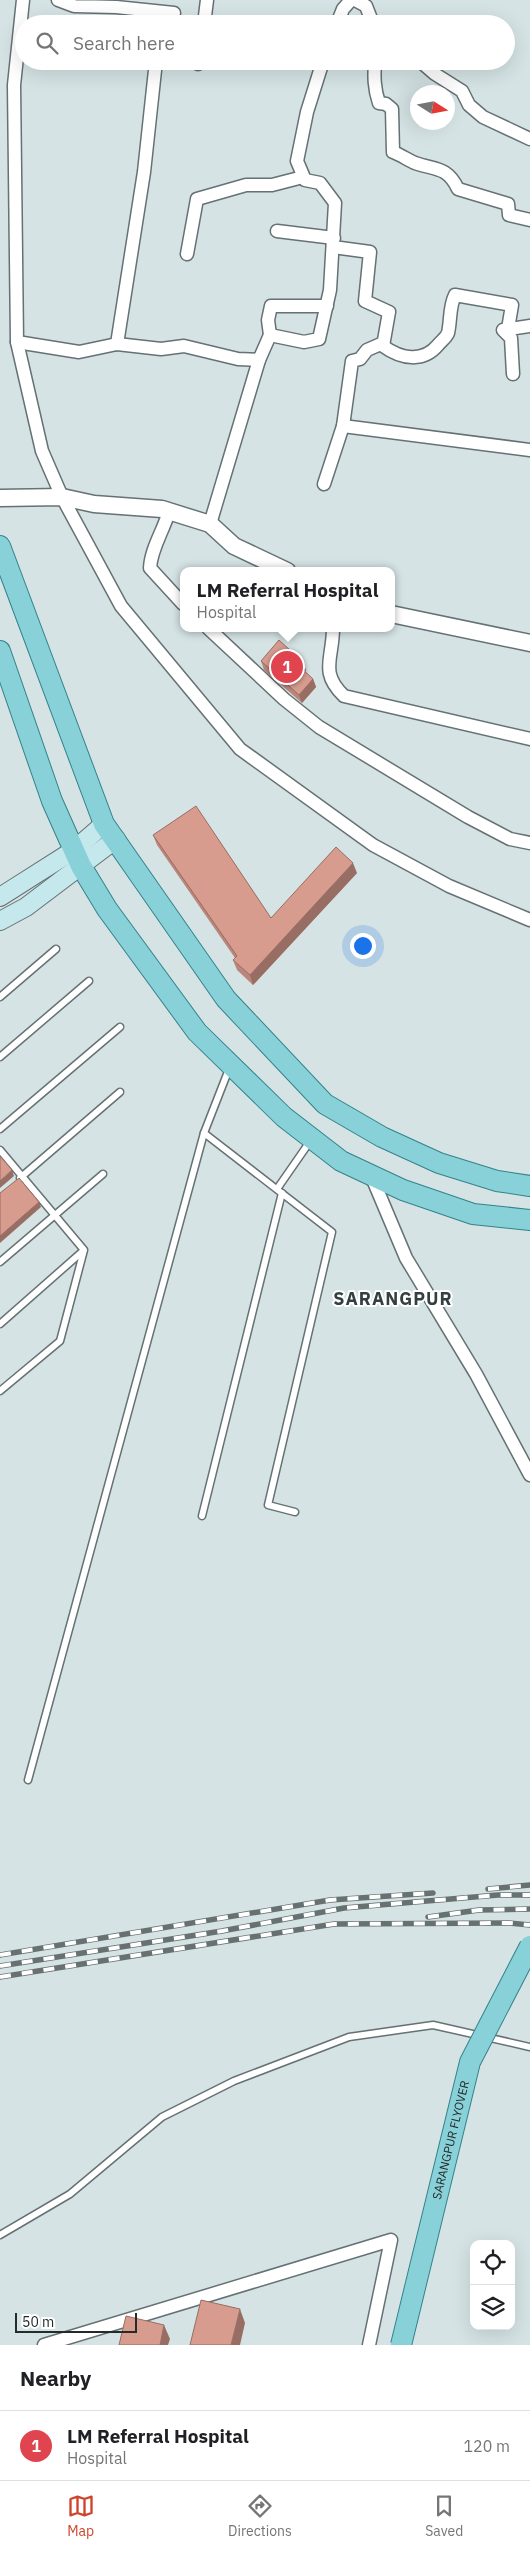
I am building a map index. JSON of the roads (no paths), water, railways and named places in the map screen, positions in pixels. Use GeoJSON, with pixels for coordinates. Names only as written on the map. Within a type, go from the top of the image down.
{"type":"FeatureCollection","features":[{"type":"Feature","properties":{"kind":"main road"},"geometry":{"type":"LineString","coordinates":[[0,546],[110,832],[226,999],[325,1104],[382,1137],[439,1163],[497,1181],[530,1186]]}},
{"type":"Feature","properties":{"kind":"main road"},"geometry":{"type":"LineString","coordinates":[[0,651],[52,801],[78,858],[107,909],[198,1032],[284,1117],[341,1161],[403,1190],[473,1214],[530,1220]]}},
{"type":"Feature","properties":{"kind":"main road"},"geometry":{"type":"LineString","coordinates":[[0,921],[26,907],[78,858],[110,832]]}},
{"type":"Feature","properties":{"kind":"main road"},"geometry":{"type":"LineString","coordinates":[[0,897],[78,858]]}},
{"type":"Feature","properties":{"kind":"main road","name":"SARANGPUR FLYOVER"},"geometry":{"type":"LineString","coordinates":[[401,2345],[470,2062],[530,1946]]}},
{"type":"Feature","properties":{"kind":"street"},"geometry":{"type":"LineString","coordinates":[[22,15],[24,0]]}},
{"type":"Feature","properties":{"kind":"street"},"geometry":{"type":"LineString","coordinates":[[58,0],[80,7],[145,15]]}},
{"type":"Feature","properties":{"kind":"street"},"geometry":{"type":"LineString","coordinates":[[205,15],[207,0]]}},
{"type":"Feature","properties":{"kind":"street"},"geometry":{"type":"LineString","coordinates":[[341,15],[351,0]]}},
{"type":"Feature","properties":{"kind":"street"},"geometry":{"type":"LineString","coordinates":[[355,0],[366,6],[370,15]]}},
{"type":"Feature","properties":{"kind":"street"},"geometry":{"type":"LineString","coordinates":[[168,15],[174,13]]}},
{"type":"Feature","properties":{"kind":"street"},"geometry":{"type":"LineString","coordinates":[[16,70],[14,85],[17,342],[42,451],[62,497],[120,606],[240,749],[373,845],[449,886],[530,920]]}},
{"type":"Feature","properties":{"kind":"street"},"geometry":{"type":"LineString","coordinates":[[117,344],[144,172],[155,70]]}},
{"type":"Feature","properties":{"kind":"street"},"geometry":{"type":"LineString","coordinates":[[270,335],[304,342],[319,339],[327,306],[335,203],[320,183],[305,180],[297,162],[307,112],[320,70]]}},
{"type":"Feature","properties":{"kind":"street"},"geometry":{"type":"LineString","coordinates":[[374,70],[373,80],[379,103],[386,104],[392,109],[393,152],[416,163],[438,168],[454,180],[458,189],[508,204],[509,215],[530,220]]}},
{"type":"Feature","properties":{"kind":"street"},"geometry":{"type":"LineString","coordinates":[[430,70],[462,91],[469,105],[484,117],[530,139]]}},
{"type":"Feature","properties":{"kind":"street"},"geometry":{"type":"LineString","coordinates":[[187,254],[197,199],[246,185],[272,185],[303,177]]}},
{"type":"Feature","properties":{"kind":"street"},"geometry":{"type":"LineString","coordinates":[[277,231],[333,242],[370,252],[365,300],[389,312],[383,346],[392,353],[411,357],[426,356],[448,335],[449,317],[455,295],[512,305],[508,329]]}},
{"type":"Feature","properties":{"kind":"street"},"geometry":{"type":"LineString","coordinates":[[210,524],[259,360],[270,335],[268,320],[271,306],[327,306]]}},
{"type":"Feature","properties":{"kind":"street"},"geometry":{"type":"LineString","coordinates":[[513,374],[510,338],[503,330],[530,326]]}},
{"type":"Feature","properties":{"kind":"street"},"geometry":{"type":"LineString","coordinates":[[17,342],[79,352],[117,344],[161,349],[184,346],[238,358],[259,360]]}},
{"type":"Feature","properties":{"kind":"street"},"geometry":{"type":"LineString","coordinates":[[324,484],[343,426],[352,361],[360,359],[367,350],[383,343]]}},
{"type":"Feature","properties":{"kind":"street"},"geometry":{"type":"LineString","coordinates":[[343,426],[530,450]]}},
{"type":"Feature","properties":{"kind":"street"},"geometry":{"type":"LineString","coordinates":[[0,498],[62,497],[94,504],[170,511],[210,524],[234,546],[279,567]]}},
{"type":"Feature","properties":{"kind":"street"},"geometry":{"type":"LineString","coordinates":[[170,511],[163,533],[151,556],[150,568],[180,601]]}},
{"type":"Feature","properties":{"kind":"street"},"geometry":{"type":"LineString","coordinates":[[395,615],[530,642]]}},
{"type":"Feature","properties":{"kind":"street"},"geometry":{"type":"LineString","coordinates":[[212,632],[284,699],[320,727],[468,817],[510,839],[530,844]]}},
{"type":"Feature","properties":{"kind":"street"},"geometry":{"type":"LineString","coordinates":[[333,632],[329,676],[334,686],[344,696],[530,739]]}},
{"type":"Feature","properties":{"kind":"street"},"geometry":{"type":"LineString","coordinates":[[371,1175],[406,1258],[476,1374],[530,1475]]}},
{"type":"Feature","properties":{"kind":"street"},"geometry":{"type":"LineString","coordinates":[[44,2345],[391,2240],[369,2345]]}},
{"type":"Feature","properties":{"kind":"lane"},"geometry":{"type":"LineString","coordinates":[[0,997],[56,949]]}},
{"type":"Feature","properties":{"kind":"lane"},"geometry":{"type":"LineString","coordinates":[[0,1057],[89,981]]}},
{"type":"Feature","properties":{"kind":"lane"},"geometry":{"type":"LineString","coordinates":[[0,1129],[120,1027]]}},
{"type":"Feature","properties":{"kind":"lane"},"geometry":{"type":"LineString","coordinates":[[28,1780],[204,1133],[231,1065]]}},
{"type":"Feature","properties":{"kind":"lane"},"geometry":{"type":"LineString","coordinates":[[15,1182],[120,1092]]}},
{"type":"Feature","properties":{"kind":"lane"},"geometry":{"type":"LineString","coordinates":[[204,1133],[332,1232],[268,1505],[295,1512]]}},
{"type":"Feature","properties":{"kind":"lane"},"geometry":{"type":"LineString","coordinates":[[202,1516],[279,1191],[312,1138]]}},
{"type":"Feature","properties":{"kind":"lane"},"geometry":{"type":"LineString","coordinates":[[0,1150],[84,1250]]}},
{"type":"Feature","properties":{"kind":"lane"},"geometry":{"type":"LineString","coordinates":[[0,1262],[103,1174]]}},
{"type":"Feature","properties":{"kind":"lane"},"geometry":{"type":"LineString","coordinates":[[0,1324],[84,1250]]}},
{"type":"Feature","properties":{"kind":"lane"},"geometry":{"type":"LineString","coordinates":[[0,1391],[60,1341],[84,1250]]}},
{"type":"Feature","properties":{"kind":"lane"},"geometry":{"type":"LineString","coordinates":[[0,2235],[70,2194],[162,2117],[234,2082],[348,2037],[433,2025],[530,2047]]}},
{"type":"Feature","properties":{"kind":"railway"},"geometry":{"type":"LineString","coordinates":[[488,1889],[530,1885]]}},
{"type":"Feature","properties":{"kind":"railway"},"geometry":{"type":"LineString","coordinates":[[0,1955],[330,1900],[433,1893]]}},
{"type":"Feature","properties":{"kind":"railway"},"geometry":{"type":"LineString","coordinates":[[0,1966],[222,1931],[344,1908],[498,1895],[530,1895]]}},
{"type":"Feature","properties":{"kind":"railway"},"geometry":{"type":"LineString","coordinates":[[428,1917],[479,1910],[530,1909]]}},
{"type":"Feature","properties":{"kind":"railway"},"geometry":{"type":"LineString","coordinates":[[0,1977],[334,1924],[509,1923],[530,1925]]}},
{"type":"Feature","properties":{"kind":"place","name":"LM Referral Hospital"},"geometry":{"type":"Point","coordinates":[287,667]}},
{"type":"Feature","properties":{"kind":"district","name":"SARANGPUR"},"geometry":{"type":"Point","coordinates":[393,1299]}}]}
